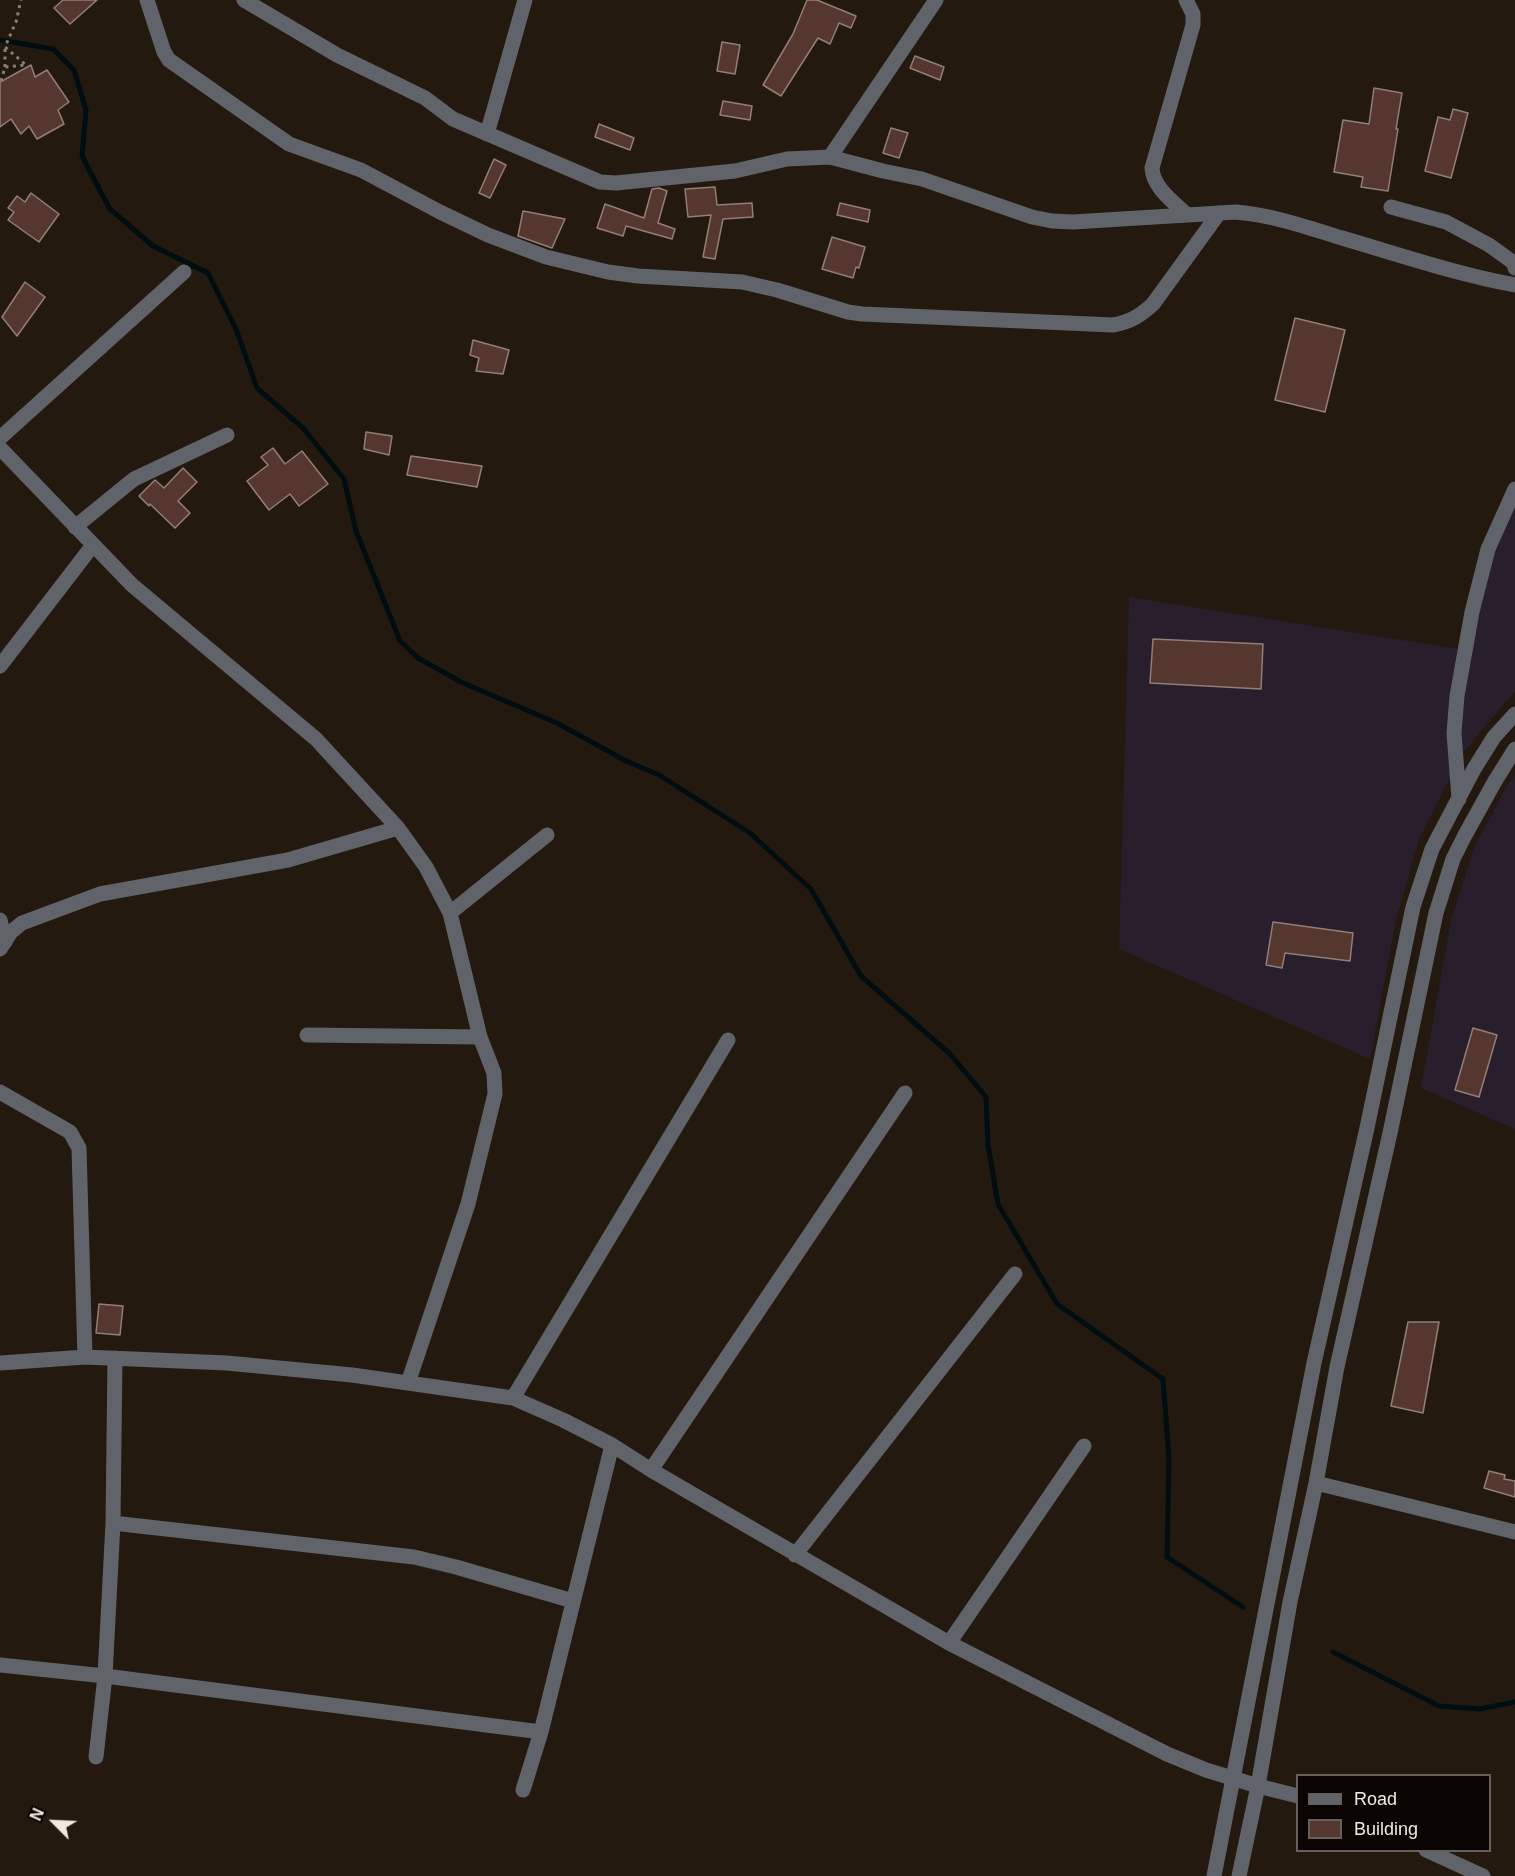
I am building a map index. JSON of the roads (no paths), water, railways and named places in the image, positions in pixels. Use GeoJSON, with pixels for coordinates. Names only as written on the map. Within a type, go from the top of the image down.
{"type":"FeatureCollection","features":[{"type":"Feature","properties":{"kind":"street"},"geometry":{"type":"LineString","coordinates":[[147,0],[164,52],[169,60],[289,144],[361,170],[488,235],[546,257],[608,272],[742,282],[862,314],[1113,326],[1141,316],[1153,304],[1219,213]]}},
{"type":"Feature","properties":{"kind":"street"},"geometry":{"type":"LineString","coordinates":[[244,0],[337,55],[425,98],[453,119],[600,182],[616,183],[735,171],[787,159],[830,157],[922,179],[1032,217],[1052,221],[1073,222],[1252,213],[1296,224],[1418,262],[1515,285]]}},
{"type":"Feature","properties":{"kind":"street"},"geometry":{"type":"LineString","coordinates":[[487,134],[525,0]]}},
{"type":"Feature","properties":{"kind":"street"},"geometry":{"type":"LineString","coordinates":[[830,157],[936,0]]}},
{"type":"Feature","properties":{"kind":"street"},"geometry":{"type":"LineString","coordinates":[[1186,0],[1193,14],[1193,25],[1152,168],[1152,175],[1156,184],[1187,215]]}},
{"type":"Feature","properties":{"kind":"street"},"geometry":{"type":"LineString","coordinates":[[1391,207],[1446,222],[1489,244],[1514,263],[1515,268]]}},
{"type":"Feature","properties":{"kind":"street"},"geometry":{"type":"LineString","coordinates":[[0,438],[184,272]]}},
{"type":"Feature","properties":{"kind":"street"},"geometry":{"type":"LineString","coordinates":[[75,527],[134,479],[227,435]]}},
{"type":"Feature","properties":{"kind":"street"},"geometry":{"type":"LineString","coordinates":[[0,448],[132,585],[316,739],[398,828],[426,867],[450,913],[480,1037],[494,1073],[495,1094],[468,1204],[408,1383]]}},
{"type":"Feature","properties":{"kind":"street"},"geometry":{"type":"LineString","coordinates":[[1464,837],[1454,733],[1456,696],[1472,612],[1488,549],[1515,489]]}},
{"type":"Feature","properties":{"kind":"street"},"geometry":{"type":"LineString","coordinates":[[0,666],[93,545]]}},
{"type":"Feature","properties":{"kind":"street"},"geometry":{"type":"LineString","coordinates":[[1214,1876],[1314,1363],[1368,1128],[1413,908],[1432,849],[1474,769],[1494,737],[1515,714]]}},
{"type":"Feature","properties":{"kind":"street"},"geometry":{"type":"LineString","coordinates":[[1239,1876],[1337,1367],[1390,1133],[1436,914],[1454,859],[1464,837],[1515,749]]}},
{"type":"Feature","properties":{"kind":"street"},"geometry":{"type":"LineString","coordinates":[[2,946],[11,932],[22,923],[100,894],[288,861],[398,828]]}},
{"type":"Feature","properties":{"kind":"street"},"geometry":{"type":"LineString","coordinates":[[450,913],[547,835]]}},
{"type":"Feature","properties":{"kind":"street"},"geometry":{"type":"LineString","coordinates":[[0,920],[2,946]]}},
{"type":"Feature","properties":{"kind":"street"},"geometry":{"type":"LineString","coordinates":[[308,1035],[480,1037]]}},
{"type":"Feature","properties":{"kind":"street"},"geometry":{"type":"LineString","coordinates":[[513,1398],[728,1040]]}},
{"type":"Feature","properties":{"kind":"street"},"geometry":{"type":"LineString","coordinates":[[0,1092],[70,1132],[79,1148],[84,1257],[85,1357]]}},
{"type":"Feature","properties":{"kind":"street"},"geometry":{"type":"LineString","coordinates":[[651,1470],[904,1094]]}},
{"type":"Feature","properties":{"kind":"street"},"geometry":{"type":"LineString","coordinates":[[795,1555],[1015,1274]]}},
{"type":"Feature","properties":{"kind":"street"},"geometry":{"type":"LineString","coordinates":[[0,1363],[85,1357],[227,1363],[352,1375],[513,1398],[612,1445],[795,1555],[949,1643],[1186,1763],[1296,1796]]}},
{"type":"Feature","properties":{"kind":"street"},"geometry":{"type":"LineString","coordinates":[[96,1757],[105,1676],[113,1523],[115,1358]]}},
{"type":"Feature","properties":{"kind":"street"},"geometry":{"type":"LineString","coordinates":[[523,1790],[541,1732],[612,1445]]}},
{"type":"Feature","properties":{"kind":"street"},"geometry":{"type":"LineString","coordinates":[[949,1643],[1084,1446]]}},
{"type":"Feature","properties":{"kind":"street"},"geometry":{"type":"LineString","coordinates":[[1316,1483],[1515,1532]]}},
{"type":"Feature","properties":{"kind":"street"},"geometry":{"type":"LineString","coordinates":[[113,1523],[414,1557],[573,1601]]}},
{"type":"Feature","properties":{"kind":"street"},"geometry":{"type":"LineString","coordinates":[[0,1665],[105,1676],[541,1732]]}},
{"type":"Feature","properties":{"kind":"street"},"geometry":{"type":"LineString","coordinates":[[1428,1852],[1483,1876]]}},
{"type":"Feature","properties":{"kind":"waterway"},"geometry":{"type":"LineString","coordinates":[[0,40],[53,49],[74,70],[86,110],[82,156],[109,208],[153,246],[208,273],[236,329],[257,388],[304,429],[344,479],[356,531],[400,641],[418,658],[461,682],[557,723],[626,761],[659,775],[750,833],[811,889],[861,976],[950,1054],[986,1097],[988,1145],[998,1204],[1057,1304],[1163,1379],[1169,1459],[1167,1557],[1243,1607]]}},
{"type":"Feature","properties":{"kind":"waterway"},"geometry":{"type":"LineString","coordinates":[[1333,1652],[1439,1706],[1480,1709],[1515,1702]]}}]}
